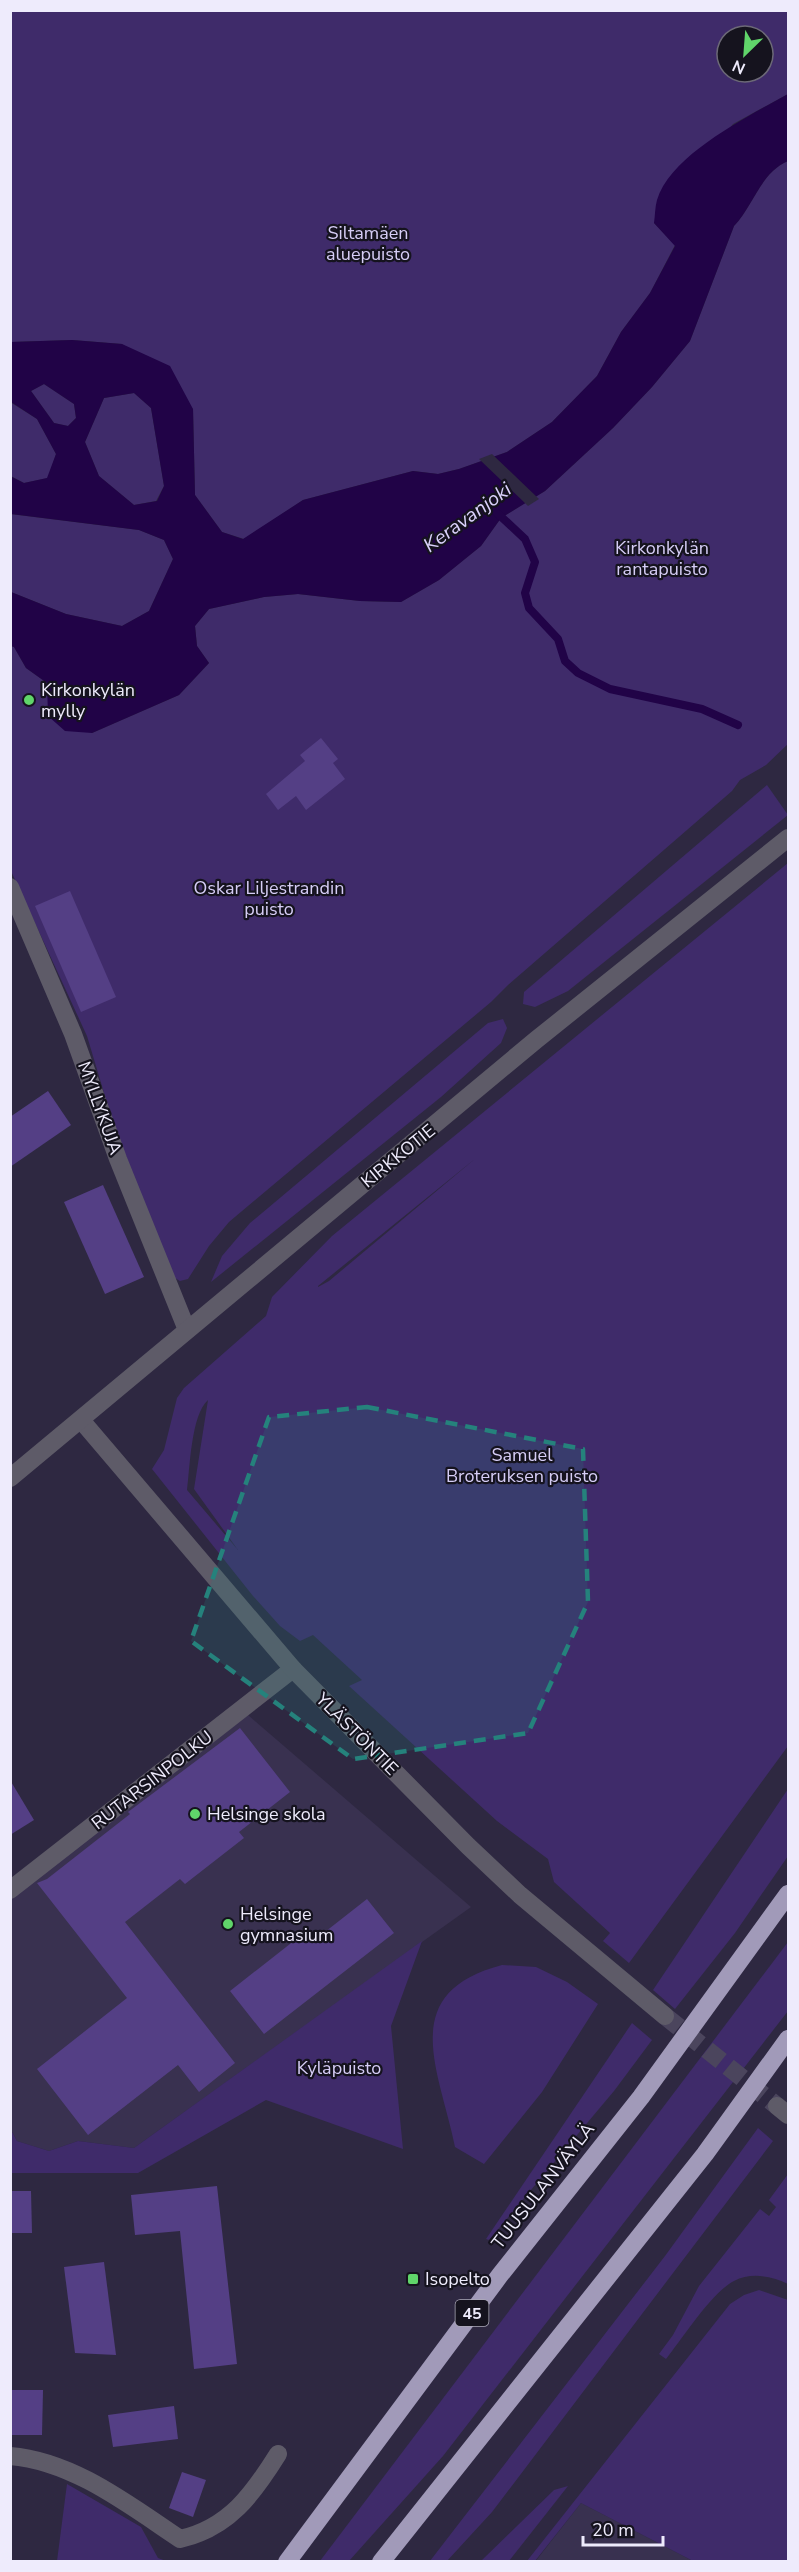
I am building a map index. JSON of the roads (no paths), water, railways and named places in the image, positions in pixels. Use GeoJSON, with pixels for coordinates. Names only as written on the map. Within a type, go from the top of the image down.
{"type":"FeatureCollection","features":[{"type":"Feature","properties":{"kind":"highway","name":"TUUSULANVÄYLÄ"},"geometry":{"type":"LineString","coordinates":[[287,2562],[500,2275],[641,2097],[789,1894]]}},
{"type":"Feature","properties":{"kind":"highway"},"geometry":{"type":"LineString","coordinates":[[381,2562],[690,2172],[789,2039]]}},
{"type":"Feature","properties":{"kind":"highway"},"geometry":{"type":"LineString","coordinates":[[279,2562],[308,2532]]}},
{"type":"Feature","properties":{"kind":"street","name":"KIRKKOTIE"},"geometry":{"type":"LineString","coordinates":[[10,1478],[536,1040],[789,838]]}},
{"type":"Feature","properties":{"kind":"street","name":"MYLLYKUJA"},"geometry":{"type":"LineString","coordinates":[[10,887],[73,1034],[118,1159],[187,1330]]}},
{"type":"Feature","properties":{"kind":"street","name":"YLÄSTÖNTIE"},"geometry":{"type":"LineString","coordinates":[[81,1420],[293,1670],[468,1846],[520,1895],[665,2016]]}},
{"type":"Feature","properties":{"kind":"street","name":"RUTARSINPOLKU"},"geometry":{"type":"LineString","coordinates":[[10,1890],[293,1670]]}},
{"type":"Feature","properties":{"kind":"street"},"geometry":{"type":"LineString","coordinates":[[10,2456],[54,2466],[108,2490],[180,2539],[195,2535],[224,2519],[254,2492],[278,2454]]}},
{"type":"Feature","properties":{"kind":"water","name":"Keravanjoki"},"geometry":{"type":"Polygon","coordinates":[[[788,94],[788,161],[778,166],[764,181],[734,226],[690,341],[652,387],[613,428],[545,491],[501,518],[481,546],[439,580],[401,602],[360,601],[298,594],[264,597],[209,609],[195,626],[197,646],[209,663],[179,695],[92,733],[65,731],[48,716],[47,683],[26,668],[14,647],[11,646],[11,592],[66,614],[122,626],[149,611],[173,559],[164,540],[139,530],[11,514],[10,476],[24,483],[47,478],[56,454],[37,419],[11,402],[11,342],[72,340],[122,344],[170,366],[193,409],[195,495],[222,532],[243,539],[303,500],[413,471],[438,474],[459,469],[507,452],[552,422],[597,376],[621,332],[650,293],[675,246],[654,223],[657,200],[665,183],[694,152],[713,138],[788,94]],[[44,384],[31,391],[54,423],[68,426],[76,418],[74,404],[44,384]],[[134,393],[104,398],[85,442],[99,476],[134,505],[157,501],[164,486],[151,408],[134,393]]]}},
{"type":"Feature","properties":{"kind":"waterway","name":"Keravanjoki"},"geometry":{"type":"LineString","coordinates":[[494,510],[525,539],[535,562],[525,593],[529,608],[558,639],[565,661],[578,673],[610,689],[702,709],[738,725]]}},
{"type":"Feature","properties":{"kind":"tunnel"},"geometry":{"type":"LineString","coordinates":[[665,2016],[777,2106]]}},
{"type":"Feature","properties":{"kind":"place","name":"Kirkonkylän mylly"},"geometry":{"type":"Point","coordinates":[29,700]}},
{"type":"Feature","properties":{"kind":"place","name":"Helsinge skola"},"geometry":{"type":"Point","coordinates":[195,1814]}},
{"type":"Feature","properties":{"kind":"place","name":"Helsinge gymnasium"},"geometry":{"type":"Point","coordinates":[228,1924]}},
{"type":"Feature","properties":{"kind":"place","name":"Isopelto"},"geometry":{"type":"Point","coordinates":[413,2279]}},
{"type":"Feature","properties":{"kind":"park label","name":"Siltamäen aluepuisto"},"geometry":{"type":"Point","coordinates":[368,243]}},
{"type":"Feature","properties":{"kind":"park label","name":"Kirkonkylän rantapuisto"},"geometry":{"type":"Point","coordinates":[662,558]}},
{"type":"Feature","properties":{"kind":"park label","name":"Oskar Liljestrandin puisto"},"geometry":{"type":"Point","coordinates":[269,898]}},
{"type":"Feature","properties":{"kind":"park label","name":"Samuel Broteruksen puisto"},"geometry":{"type":"Point","coordinates":[522,1465]}},
{"type":"Feature","properties":{"kind":"park label","name":"Kyläpuisto"},"geometry":{"type":"Point","coordinates":[339,2068]}}]}
